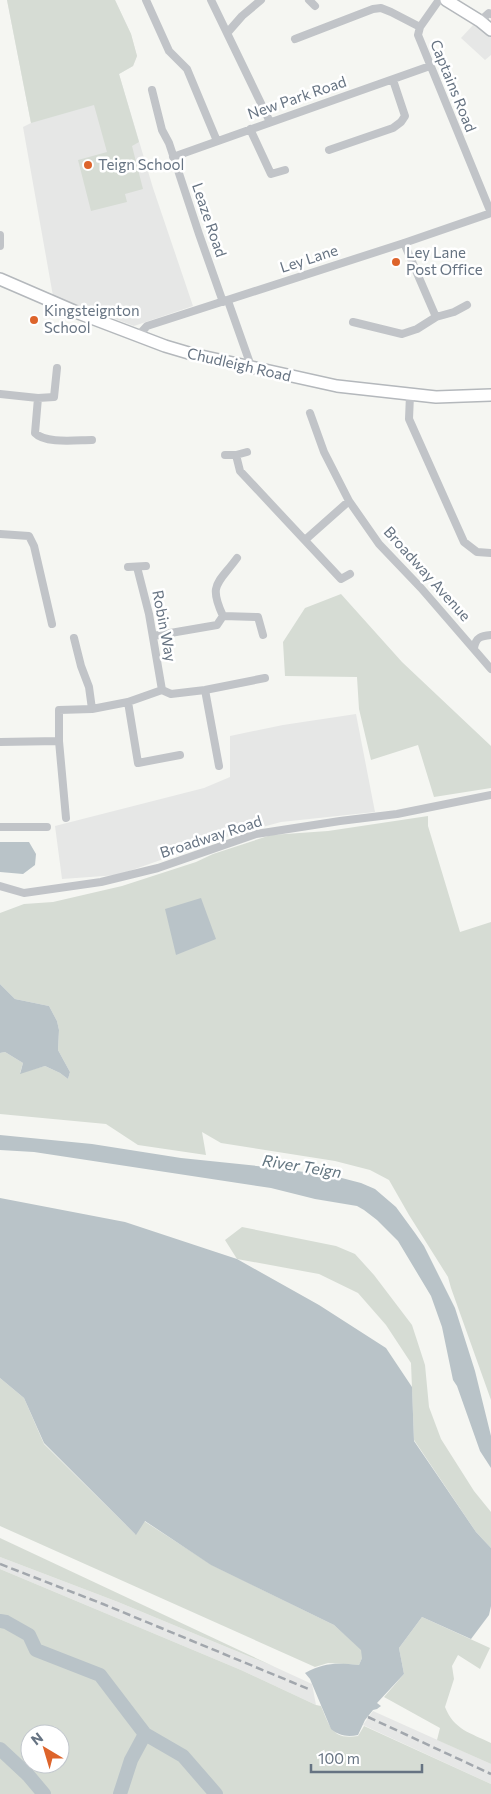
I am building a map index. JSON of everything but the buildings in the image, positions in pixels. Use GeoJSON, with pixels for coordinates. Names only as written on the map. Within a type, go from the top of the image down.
{"type":"FeatureCollection","features":[{"type":"Feature","properties":{"kind":"main road"},"geometry":{"type":"LineString","coordinates":[[446,0],[488,15],[491,30]]}},
{"type":"Feature","properties":{"kind":"main road","name":"Chudleigh Road"},"geometry":{"type":"LineString","coordinates":[[0,279],[42,298],[138,336],[192,354],[337,386],[436,397],[491,395]]}},
{"type":"Feature","properties":{"kind":"street"},"geometry":{"type":"LineString","coordinates":[[146,0],[169,51],[187,69],[217,141]]}},
{"type":"Feature","properties":{"kind":"street"},"geometry":{"type":"LineString","coordinates":[[212,0],[270,122]]}},
{"type":"Feature","properties":{"kind":"street"},"geometry":{"type":"LineString","coordinates":[[228,32],[242,16],[261,0]]}},
{"type":"Feature","properties":{"kind":"street","name":"Captains Road"},"geometry":{"type":"LineString","coordinates":[[439,0],[420,27],[418,35],[491,213]]}},
{"type":"Feature","properties":{"kind":"street"},"geometry":{"type":"LineString","coordinates":[[295,39],[373,9],[381,8],[420,27]]}},
{"type":"Feature","properties":{"kind":"street","name":"New Park Road"},"geometry":{"type":"LineString","coordinates":[[173,157],[430,66]]}},
{"type":"Feature","properties":{"kind":"street"},"geometry":{"type":"LineString","coordinates":[[329,150],[393,128],[402,122],[405,116],[393,80]]}},
{"type":"Feature","properties":{"kind":"street","name":"Leaze Road"},"geometry":{"type":"LineString","coordinates":[[152,90],[162,130],[169,143],[251,366]]}},
{"type":"Feature","properties":{"kind":"street"},"geometry":{"type":"LineString","coordinates":[[250,129],[271,174],[285,170]]}},
{"type":"Feature","properties":{"kind":"street","name":"Ley Lane"},"geometry":{"type":"LineString","coordinates":[[138,336],[147,326],[491,213]]}},
{"type":"Feature","properties":{"kind":"street"},"geometry":{"type":"LineString","coordinates":[[0,235],[0,246]]}},
{"type":"Feature","properties":{"kind":"street"},"geometry":{"type":"LineString","coordinates":[[404,243],[436,317]]}},
{"type":"Feature","properties":{"kind":"street"},"geometry":{"type":"LineString","coordinates":[[353,322],[402,334],[417,329],[436,317],[454,312],[467,305]]}},
{"type":"Feature","properties":{"kind":"street"},"geometry":{"type":"LineString","coordinates":[[0,394],[38,398],[54,397],[57,368]]}},
{"type":"Feature","properties":{"kind":"street"},"geometry":{"type":"LineString","coordinates":[[410,395],[409,419],[464,542],[477,552],[491,553]]}},
{"type":"Feature","properties":{"kind":"street"},"geometry":{"type":"LineString","coordinates":[[38,398],[35,433],[38,436],[47,440],[92,440]]}},
{"type":"Feature","properties":{"kind":"street","name":"Broadway Avenue"},"geometry":{"type":"LineString","coordinates":[[310,413],[324,452],[349,501],[379,544],[421,588],[491,669]]}},
{"type":"Feature","properties":{"kind":"street"},"geometry":{"type":"LineString","coordinates":[[225,455],[236,455],[246,452]]}},
{"type":"Feature","properties":{"kind":"street"},"geometry":{"type":"LineString","coordinates":[[236,455],[240,471],[341,579],[350,574]]}},
{"type":"Feature","properties":{"kind":"street"},"geometry":{"type":"LineString","coordinates":[[306,540],[349,501]]}},
{"type":"Feature","properties":{"kind":"street"},"geometry":{"type":"LineString","coordinates":[[0,534],[29,536],[34,546],[52,624]]}},
{"type":"Feature","properties":{"kind":"street"},"geometry":{"type":"LineString","coordinates":[[223,616],[217,604],[214,590],[237,558]]}},
{"type":"Feature","properties":{"kind":"street"},"geometry":{"type":"LineString","coordinates":[[128,567],[146,566]]}},
{"type":"Feature","properties":{"kind":"street","name":"Robin Way"},"geometry":{"type":"LineString","coordinates":[[137,567],[153,636],[162,690]]}},
{"type":"Feature","properties":{"kind":"street"},"geometry":{"type":"LineString","coordinates":[[223,616],[258,617],[263,635]]}},
{"type":"Feature","properties":{"kind":"street"},"geometry":{"type":"LineString","coordinates":[[153,636],[217,625],[223,616]]}},
{"type":"Feature","properties":{"kind":"street"},"geometry":{"type":"LineString","coordinates":[[474,648],[478,638],[491,635]]}},
{"type":"Feature","properties":{"kind":"street"},"geometry":{"type":"LineString","coordinates":[[74,638],[81,666],[89,687],[92,709]]}},
{"type":"Feature","properties":{"kind":"street"},"geometry":{"type":"LineString","coordinates":[[66,818],[58,710],[92,709],[128,702],[162,690],[171,694],[205,690],[265,678]]}},
{"type":"Feature","properties":{"kind":"street"},"geometry":{"type":"LineString","coordinates":[[205,690],[219,766]]}},
{"type":"Feature","properties":{"kind":"street"},"geometry":{"type":"LineString","coordinates":[[128,702],[138,763],[180,755]]}},
{"type":"Feature","properties":{"kind":"street"},"geometry":{"type":"LineString","coordinates":[[0,742],[60,741]]}},
{"type":"Feature","properties":{"kind":"street","name":"Broadway Road"},"geometry":{"type":"LineString","coordinates":[[0,886],[24,893],[101,882],[158,868],[256,834],[397,814],[491,795]]}},
{"type":"Feature","properties":{"kind":"street"},"geometry":{"type":"LineString","coordinates":[[0,828],[47,827]]}},
{"type":"Feature","properties":{"kind":"shaded area","name":"Teign School"},"geometry":{"type":"Polygon","coordinates":[[[7,0],[115,0],[131,34],[137,56],[133,66],[119,74],[153,188],[193,306],[134,326],[53,296],[23,127],[31,123],[7,0]]]}},
{"type":"Feature","properties":{"kind":"shaded area"},"geometry":{"type":"Polygon","coordinates":[[[7,0],[115,0],[131,34],[137,56],[133,66],[119,74],[139,142],[132,146],[143,189],[125,194],[127,202],[91,211],[78,160],[107,152],[94,105],[31,123],[7,0]]]}},
{"type":"Feature","properties":{"kind":"shaded area"},"geometry":{"type":"Polygon","coordinates":[[[474,24],[491,37],[491,55],[485,60],[461,38],[474,24]]]}},
{"type":"Feature","properties":{"kind":"shaded area"},"geometry":{"type":"Polygon","coordinates":[[[341,594],[402,662],[491,746],[491,788],[434,797],[418,745],[371,760],[359,709],[357,677],[285,676],[283,642],[305,608],[341,594]]]}},
{"type":"Feature","properties":{"kind":"shaded area"},"geometry":{"type":"Polygon","coordinates":[[[356,714],[375,812],[281,822],[226,837],[118,875],[62,879],[55,826],[204,788],[230,777],[230,736],[283,725],[356,714]]]}},
{"type":"Feature","properties":{"kind":"shaded area"},"geometry":{"type":"Polygon","coordinates":[[[428,816],[428,826],[460,932],[491,922],[491,1400],[448,1277],[389,1180],[370,1170],[335,1161],[221,1143],[202,1132],[206,1155],[138,1145],[106,1124],[0,1114],[0,1053],[5,1052],[23,1063],[20,1073],[45,1066],[68,1079],[70,1072],[58,1050],[59,1030],[57,1021],[49,1006],[15,999],[0,984],[0,913],[24,904],[53,902],[122,886],[271,835],[328,831],[428,816]]]}},
{"type":"Feature","properties":{"kind":"shaded area"},"geometry":{"type":"Polygon","coordinates":[[[0,842],[29,842],[36,854],[35,865],[23,874],[0,872],[0,842]]]}},
{"type":"Feature","properties":{"kind":"shaded area"},"geometry":{"type":"Polygon","coordinates":[[[201,898],[216,939],[176,955],[165,909],[201,898]]]}},
{"type":"Feature","properties":{"kind":"shaded area"},"geometry":{"type":"Polygon","coordinates":[[[0,984],[15,999],[49,1006],[57,1021],[59,1030],[58,1050],[70,1072],[68,1079],[45,1066],[20,1074],[23,1063],[5,1052],[0,1053],[0,984]]]}},
{"type":"Feature","properties":{"kind":"shaded area","name":"River Teign"},"geometry":{"type":"Polygon","coordinates":[[[0,1135],[92,1144],[181,1158],[334,1176],[375,1189],[396,1207],[424,1246],[455,1308],[475,1371],[491,1436],[491,1468],[480,1451],[457,1386],[453,1380],[442,1327],[431,1296],[398,1241],[364,1210],[357,1206],[315,1199],[271,1188],[34,1152],[0,1150],[0,1135]]]}},
{"type":"Feature","properties":{"kind":"shaded area"},"geometry":{"type":"Polygon","coordinates":[[[0,1198],[125,1222],[237,1259],[319,1305],[386,1348],[412,1387],[414,1441],[476,1532],[491,1548],[491,1606],[489,1615],[471,1639],[422,1617],[399,1648],[404,1674],[377,1703],[381,1706],[373,1710],[365,1720],[358,1735],[344,1735],[331,1729],[310,1679],[305,1673],[331,1664],[359,1665],[362,1658],[361,1650],[334,1625],[211,1565],[145,1521],[136,1535],[44,1443],[24,1398],[0,1378],[0,1198]]]}},
{"type":"Feature","properties":{"kind":"shaded area"},"geometry":{"type":"Polygon","coordinates":[[[242,1227],[336,1246],[355,1254],[374,1275],[412,1325],[425,1365],[429,1407],[441,1439],[474,1491],[491,1512],[491,1548],[476,1532],[414,1440],[411,1363],[386,1325],[358,1293],[319,1274],[237,1259],[225,1240],[242,1227]]]}},
{"type":"Feature","properties":{"kind":"shaded area"},"geometry":{"type":"Polygon","coordinates":[[[0,1378],[24,1398],[44,1444],[135,1534],[144,1521],[212,1565],[334,1625],[362,1650],[362,1658],[359,1665],[328,1663],[315,1667],[0,1526],[0,1378]]]}},
{"type":"Feature","properties":{"kind":"shaded area"},"geometry":{"type":"Polygon","coordinates":[[[0,1538],[275,1667],[118,1602],[0,1557],[0,1538]]]}},
{"type":"Feature","properties":{"kind":"shaded area"},"geometry":{"type":"Polygon","coordinates":[[[0,1557],[118,1602],[312,1684],[316,1705],[241,1670],[0,1569],[0,1557]]]}},
{"type":"Feature","properties":{"kind":"shaded area"},"geometry":{"type":"Polygon","coordinates":[[[0,1569],[241,1670],[321,1706],[330,1726],[337,1734],[349,1737],[358,1736],[364,1726],[491,1784],[491,1794],[0,1794],[0,1569]]]}},
{"type":"Feature","properties":{"kind":"shaded area"},"geometry":{"type":"Polygon","coordinates":[[[422,1617],[490,1648],[480,1669],[458,1655],[452,1666],[454,1679],[445,1707],[458,1726],[491,1743],[491,1764],[437,1740],[440,1728],[384,1697],[404,1674],[399,1648],[422,1617]]]}},
{"type":"Feature","properties":{"kind":"shaded area"},"geometry":{"type":"Polygon","coordinates":[[[373,1711],[491,1764],[491,1784],[363,1725],[373,1711]]]}},
{"type":"Feature","properties":{"kind":"waterway"},"geometry":{"type":"LineString","coordinates":[[0,1621],[6,1622],[29,1635],[36,1650],[100,1675],[145,1734],[183,1756],[216,1794]]}},
{"type":"Feature","properties":{"kind":"waterway"},"geometry":{"type":"LineString","coordinates":[[120,1794],[131,1760],[145,1734]]}},
{"type":"Feature","properties":{"kind":"waterway"},"geometry":{"type":"LineString","coordinates":[[0,1749],[28,1775],[44,1794]]}},
{"type":"Feature","properties":{"kind":"railway"},"geometry":{"type":"LineString","coordinates":[[0,1564],[103,1604],[311,1690]]}},
{"type":"Feature","properties":{"kind":"railway"},"geometry":{"type":"LineString","coordinates":[[368,1717],[491,1774]]}},
{"type":"Feature","properties":{"kind":"place","name":"Teign School"},"geometry":{"type":"Point","coordinates":[88,165]}},
{"type":"Feature","properties":{"kind":"place","name":"Ley Lane Post Office"},"geometry":{"type":"Point","coordinates":[396,262]}},
{"type":"Feature","properties":{"kind":"place","name":"Kingsteignton School"},"geometry":{"type":"Point","coordinates":[34,320]}}]}
